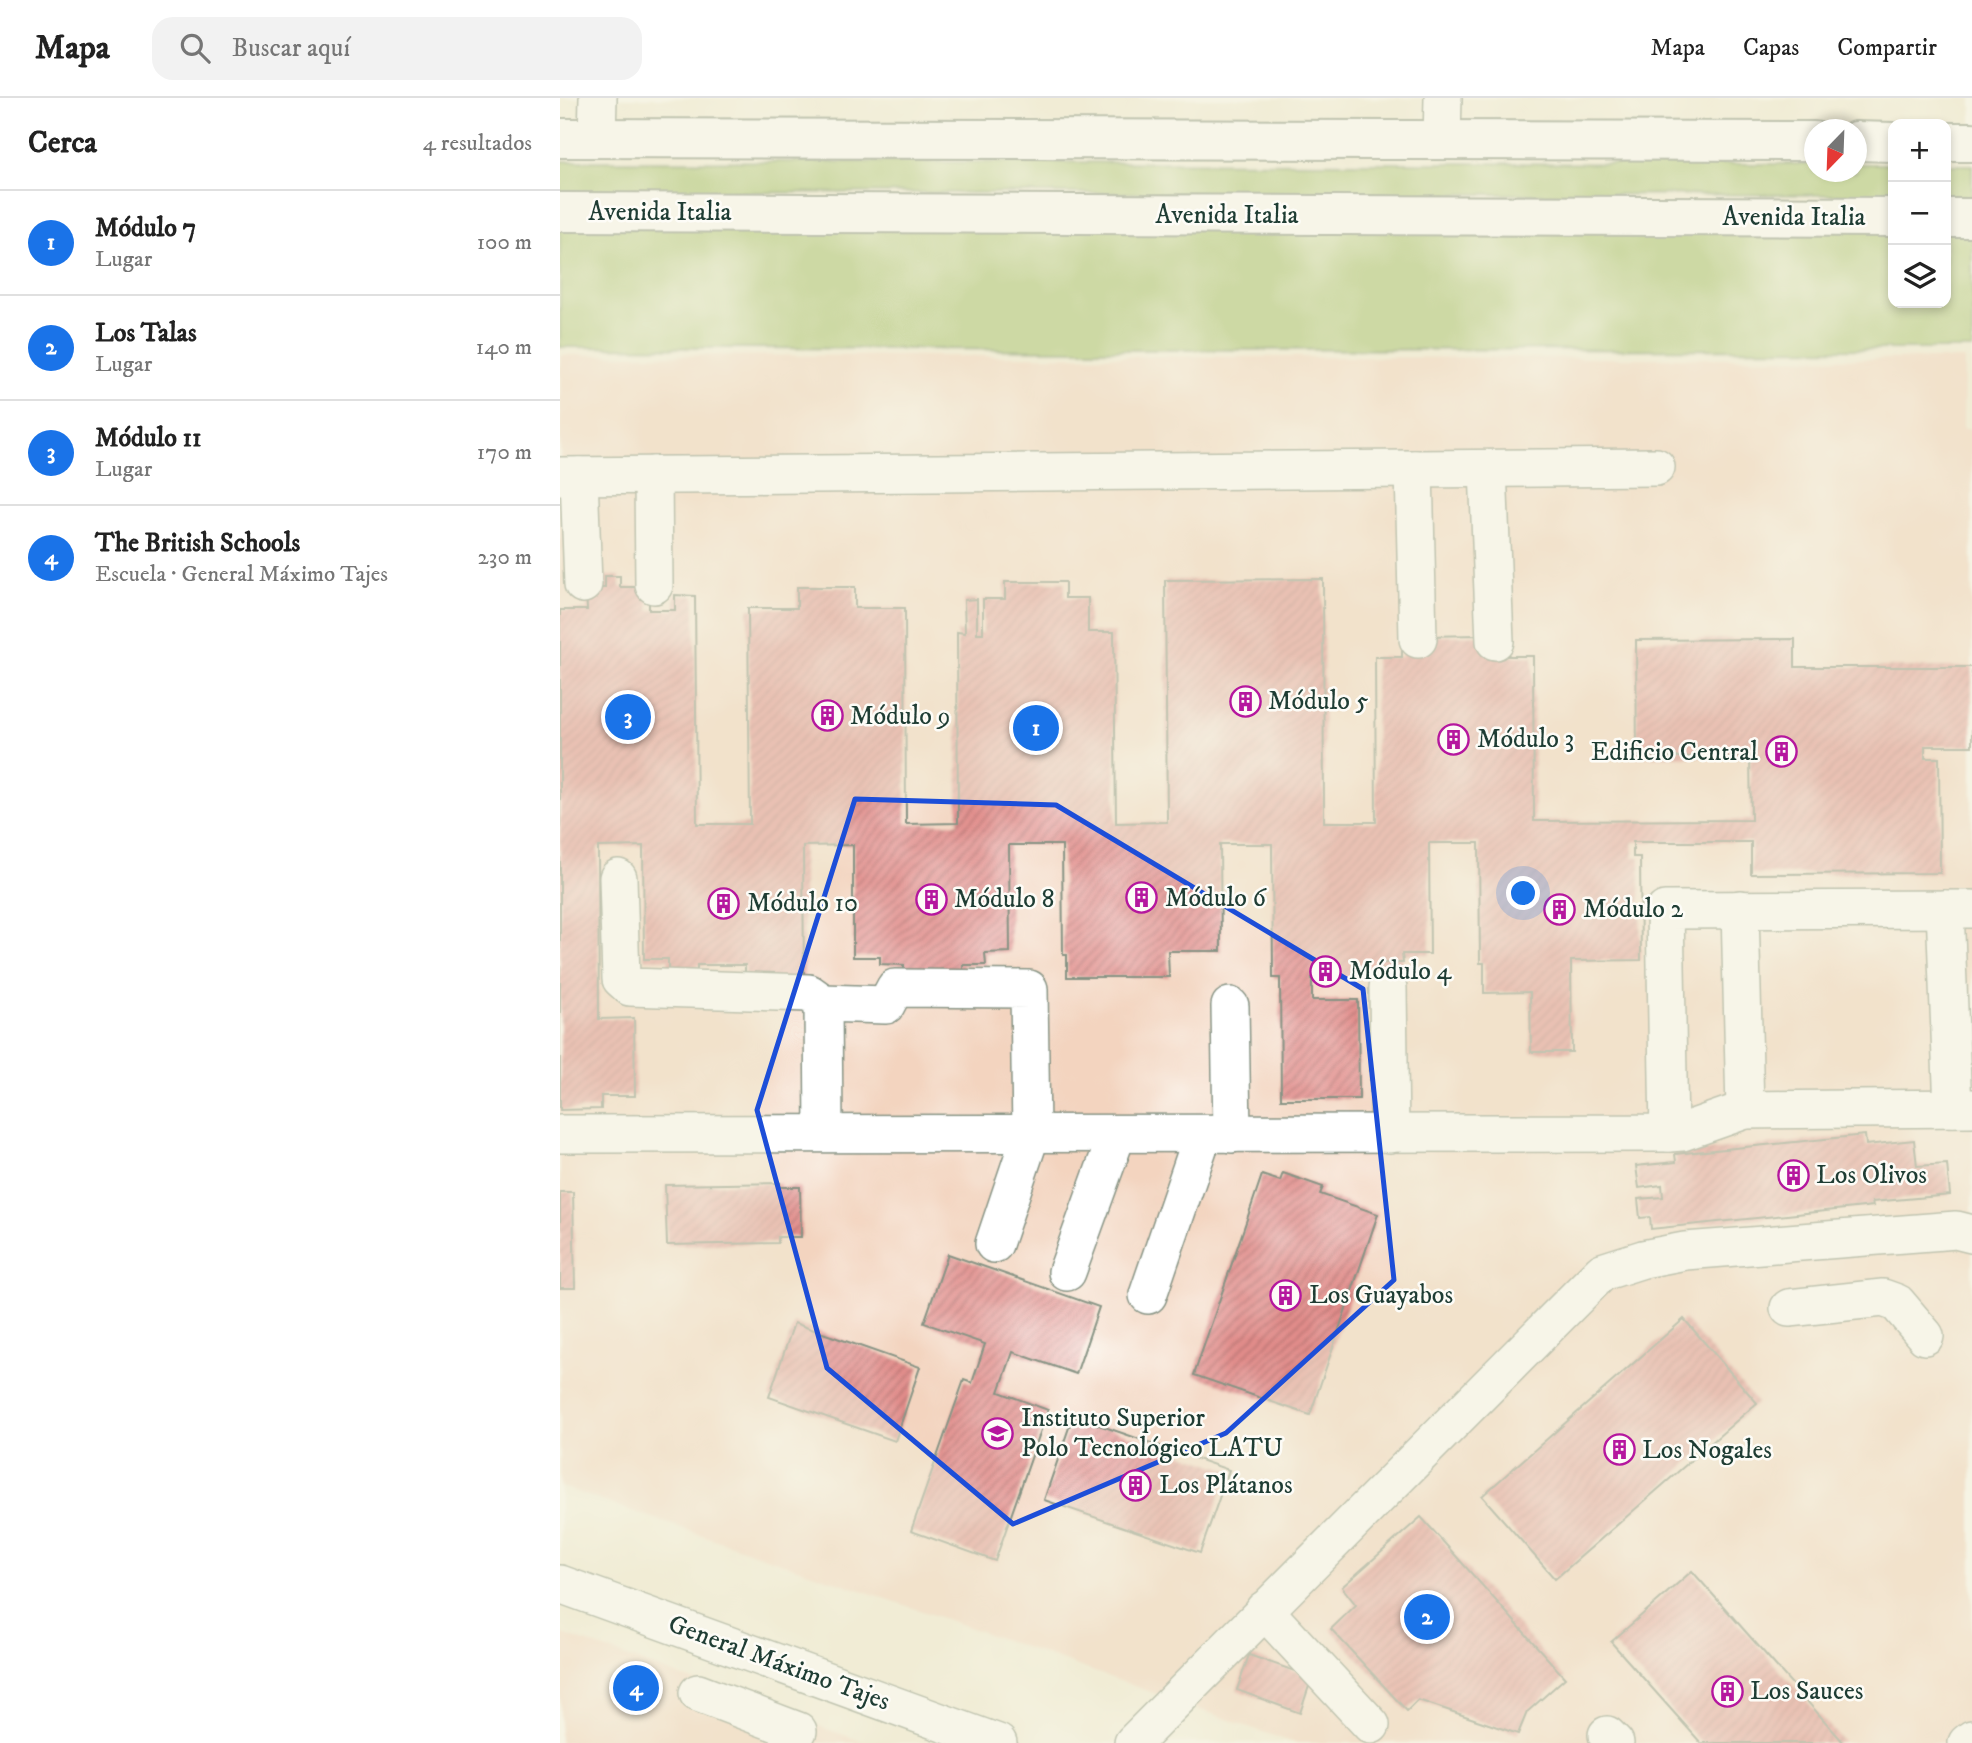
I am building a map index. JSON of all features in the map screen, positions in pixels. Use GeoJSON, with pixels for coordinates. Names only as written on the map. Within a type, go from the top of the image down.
{"type":"FeatureCollection","features":[{"type":"Feature","properties":{"kind":"main road"},"geometry":{"type":"LineString","coordinates":[[578,138],[1804,141]]}},
{"type":"Feature","properties":{"kind":"main road"},"geometry":{"type":"LineString","coordinates":[[1867,141],[1888,142]]}},
{"type":"Feature","properties":{"kind":"main road"},"geometry":{"type":"LineString","coordinates":[[1951,142],[1972,142]]}},
{"type":"Feature","properties":{"kind":"main road","name":"Avenida Italia"},"geometry":{"type":"LineString","coordinates":[[560,212],[1888,218]]}},
{"type":"Feature","properties":{"kind":"main road"},"geometry":{"type":"LineString","coordinates":[[1951,218],[1972,218]]}},
{"type":"Feature","properties":{"kind":"street"},"geometry":{"type":"LineString","coordinates":[[578,138],[598,98]]}},
{"type":"Feature","properties":{"kind":"street"},"geometry":{"type":"LineString","coordinates":[[1442,139],[1443,98]]}},
{"type":"Feature","properties":{"kind":"street"},"geometry":{"type":"LineString","coordinates":[[583,584],[569,476],[1656,467]]}},
{"type":"Feature","properties":{"kind":"street"},"geometry":{"type":"LineString","coordinates":[[1488,468],[1495,640]]}},
{"type":"Feature","properties":{"kind":"street"},"geometry":{"type":"LineString","coordinates":[[1414,469],[1418,639]]}},
{"type":"Feature","properties":{"kind":"street"},"geometry":{"type":"LineString","coordinates":[[653,475],[654,585]]}},
{"type":"Feature","properties":{"kind":"street"},"geometry":{"type":"LineString","coordinates":[[618,878],[621,979],[631,987],[809,993],[822,1003],[886,1006],[895,988],[1029,989],[1031,1134],[994,1244]]}},
{"type":"Feature","properties":{"kind":"street"},"geometry":{"type":"LineString","coordinates":[[1740,909],[1745,1111]]}},
{"type":"Feature","properties":{"kind":"street"},"geometry":{"type":"LineString","coordinates":[[560,1134],[1669,1133],[1682,1132],[1745,1111],[1963,1108],[1959,909],[1665,910],[1669,1133]]}},
{"type":"Feature","properties":{"kind":"street"},"geometry":{"type":"LineString","coordinates":[[1388,988],[1390,1134]]}},
{"type":"Feature","properties":{"kind":"street"},"geometry":{"type":"LineString","coordinates":[[822,1003],[824,1132]]}},
{"type":"Feature","properties":{"kind":"street"},"geometry":{"type":"LineString","coordinates":[[1147,1295],[1217,1134],[1230,1006]]}},
{"type":"Feature","properties":{"kind":"street"},"geometry":{"type":"LineString","coordinates":[[1067,1272],[1117,1134]]}},
{"type":"Feature","properties":{"kind":"street"},"geometry":{"type":"LineString","coordinates":[[1133,1743],[1602,1272],[1643,1259],[1685,1251],[1956,1230],[1972,1234]]}},
{"type":"Feature","properties":{"kind":"street"},"geometry":{"type":"LineString","coordinates":[[1789,1308],[1883,1298],[1897,1303],[1925,1336]]}},
{"type":"Feature","properties":{"kind":"street","name":"General Máximo Tajes"},"geometry":{"type":"LineString","coordinates":[[560,1584],[998,1743]]}},
{"type":"Feature","properties":{"kind":"street"},"geometry":{"type":"LineString","coordinates":[[1264,1610],[1371,1725]]}},
{"type":"Feature","properties":{"kind":"street"},"geometry":{"type":"LineString","coordinates":[[698,1693],[795,1737],[819,1678]]}},
{"type":"Feature","properties":{"kind":"street"},"geometry":{"type":"LineString","coordinates":[[1967,1743],[1972,1739]]}},
{"type":"Feature","properties":{"kind":"highlighted area"},"geometry":{"type":"Polygon","coordinates":[[[855,799],[1056,805],[1363,989],[1394,1280],[1226,1433],[1013,1524],[827,1368],[757,1110],[855,799]]]}},
{"type":"Feature","properties":{"kind":"shaded area"},"geometry":{"type":"Polygon","coordinates":[[[560,355],[1964,359],[1963,429],[1972,429],[1972,1743],[1294,1743],[560,1486],[560,355]]]}},
{"type":"Feature","properties":{"kind":"shaded area"},"geometry":{"type":"Polygon","coordinates":[[[560,1633],[866,1743],[560,1743],[560,1633]]]}},
{"type":"Feature","properties":{"kind":"green space"},"geometry":{"type":"Polygon","coordinates":[[[560,161],[1804,164],[1804,182],[1867,182],[1867,164],[1888,164],[1888,195],[560,192],[560,161]]]}},
{"type":"Feature","properties":{"kind":"green space"},"geometry":{"type":"Polygon","coordinates":[[[1951,165],[1972,165],[1972,196],[1951,196],[1951,165]]]}},
{"type":"Feature","properties":{"kind":"green space"},"geometry":{"type":"Polygon","coordinates":[[[560,223],[1888,223],[1888,308],[1951,308],[1951,224],[1972,224],[1972,349],[1077,350],[560,347],[560,223]]]}},
{"type":"Feature","properties":{"kind":"building"},"geometry":{"type":"Polygon","coordinates":[[[605,576],[620,576],[620,587],[649,587],[649,610],[675,610],[675,595],[695,596],[697,824],[750,824],[748,608],[797,608],[797,587],[855,587],[855,608],[905,608],[906,824],[958,823],[957,632],[965,633],[964,600],[977,599],[977,633],[983,633],[983,599],[1005,599],[1005,582],[1065,582],[1065,598],[1088,598],[1088,632],[1114,632],[1116,823],[1167,822],[1165,580],[1323,579],[1324,822],[1376,822],[1375,657],[1402,657],[1402,649],[1426,649],[1426,636],[1480,635],[1506,649],[1506,656],[1533,656],[1534,821],[1751,820],[1750,757],[1637,757],[1636,640],[1795,639],[1795,667],[1972,667],[1972,746],[1925,746],[1925,758],[1939,758],[1940,873],[1751,874],[1751,842],[1633,842],[1633,857],[1640,857],[1641,960],[1571,961],[1572,1052],[1531,1052],[1530,992],[1484,993],[1484,963],[1480,963],[1479,843],[1429,843],[1430,954],[1402,954],[1403,963],[1380,963],[1380,978],[1312,978],[1312,1000],[1358,1000],[1359,1099],[1281,1099],[1280,978],[1273,978],[1272,844],[1220,844],[1221,951],[1168,951],[1169,977],[1067,977],[1067,955],[1063,955],[1062,845],[1009,845],[1010,952],[985,953],[986,965],[963,965],[963,978],[904,979],[904,965],[880,964],[880,957],[853,957],[853,845],[803,846],[804,981],[745,982],[745,965],[697,965],[697,980],[668,980],[668,959],[644,959],[643,846],[598,847],[599,1019],[634,1018],[635,1096],[601,1096],[601,1109],[560,1110],[560,610],[587,610],[586,588],[605,588],[605,576]]]}},
{"type":"Feature","properties":{"kind":"building","name":"Los Olivos"},"geometry":{"type":"Polygon","coordinates":[[[1865,1135],[1866,1145],[1914,1140],[1917,1166],[1947,1164],[1950,1195],[1872,1202],[1873,1206],[1651,1229],[1650,1217],[1640,1218],[1638,1199],[1663,1197],[1662,1185],[1639,1188],[1636,1166],[1676,1162],[1675,1154],[1865,1135]]]}},
{"type":"Feature","properties":{"kind":"building","name":"Los Guayabos"},"geometry":{"type":"Polygon","coordinates":[[[1283,1173],[1323,1187],[1320,1194],[1378,1214],[1310,1415],[1194,1375],[1262,1175],[1280,1181],[1283,1173]]]}},
{"type":"Feature","properties":{"kind":"building"},"geometry":{"type":"Polygon","coordinates":[[[780,1183],[780,1187],[800,1187],[801,1237],[778,1237],[778,1243],[667,1245],[665,1185],[780,1183]]]}},
{"type":"Feature","properties":{"kind":"building"},"geometry":{"type":"Polygon","coordinates":[[[560,1192],[573,1192],[575,1288],[560,1288],[560,1192]]]}},
{"type":"Feature","properties":{"kind":"building"},"geometry":{"type":"Polygon","coordinates":[[[948,1254],[1099,1307],[1076,1374],[1013,1352],[999,1392],[1048,1410],[995,1561],[911,1531],[964,1380],[972,1383],[985,1344],[924,1323],[948,1254]]]}},
{"type":"Feature","properties":{"kind":"building","name":"Los Nogales"},"geometry":{"type":"Polygon","coordinates":[[[1684,1319],[1757,1403],[1555,1579],[1482,1496],[1684,1319]]]}},
{"type":"Feature","properties":{"kind":"building"},"geometry":{"type":"Polygon","coordinates":[[[794,1323],[920,1367],[895,1441],[769,1397],[794,1323]]]}},
{"type":"Feature","properties":{"kind":"building","name":"Los Plátanos"},"geometry":{"type":"Polygon","coordinates":[[[1073,1416],[1229,1470],[1200,1553],[1044,1500],[1073,1416]]]}},
{"type":"Feature","properties":{"kind":"building"},"geometry":{"type":"Polygon","coordinates":[[[1421,1517],[1565,1678],[1527,1712],[1518,1734],[1418,1700],[1407,1711],[1331,1629],[1356,1605],[1342,1587],[1421,1517]]]}},
{"type":"Feature","properties":{"kind":"building","name":"Los Sauces"},"geometry":{"type":"Polygon","coordinates":[[[1692,1571],[1844,1743],[1701,1743],[1611,1642],[1692,1571]]]}},
{"type":"Feature","properties":{"kind":"building"},"geometry":{"type":"Polygon","coordinates":[[[1249,1655],[1312,1677],[1300,1713],[1237,1690],[1249,1655]]]}},
{"type":"Feature","properties":{"kind":"place","name":"Módulo 5"},"geometry":{"type":"Point","coordinates":[1245,701]}},
{"type":"Feature","properties":{"kind":"place","name":"Módulo 9"},"geometry":{"type":"Point","coordinates":[827,716]}},
{"type":"Feature","properties":{"kind":"place","name":"Módulo 11"},"geometry":{"type":"Point","coordinates":[628,717]}},
{"type":"Feature","properties":{"kind":"place","name":"Módulo 7"},"geometry":{"type":"Point","coordinates":[1036,728]}},
{"type":"Feature","properties":{"kind":"place","name":"Módulo 3"},"geometry":{"type":"Point","coordinates":[1454,739]}},
{"type":"Feature","properties":{"kind":"place","name":"Edificio Central"},"geometry":{"type":"Point","coordinates":[1781,752]}},
{"type":"Feature","properties":{"kind":"place","name":"Módulo 6"},"geometry":{"type":"Point","coordinates":[1142,898]}},
{"type":"Feature","properties":{"kind":"place","name":"Módulo 8"},"geometry":{"type":"Point","coordinates":[931,899]}},
{"type":"Feature","properties":{"kind":"place","name":"Módulo 10"},"geometry":{"type":"Point","coordinates":[724,903]}},
{"type":"Feature","properties":{"kind":"place","name":"Módulo 2"},"geometry":{"type":"Point","coordinates":[1560,909]}},
{"type":"Feature","properties":{"kind":"place","name":"Módulo 4"},"geometry":{"type":"Point","coordinates":[1326,971]}},
{"type":"Feature","properties":{"kind":"place","name":"Los Olivos"},"geometry":{"type":"Point","coordinates":[1793,1175]}},
{"type":"Feature","properties":{"kind":"place","name":"Los Guayabos"},"geometry":{"type":"Point","coordinates":[1286,1295]}},
{"type":"Feature","properties":{"kind":"place","name":"Instituto Superior Polo Tecnológico LATU"},"geometry":{"type":"Point","coordinates":[998,1433]}},
{"type":"Feature","properties":{"kind":"place","name":"Los Nogales"},"geometry":{"type":"Point","coordinates":[1619,1450]}},
{"type":"Feature","properties":{"kind":"place","name":"Los Plátanos"},"geometry":{"type":"Point","coordinates":[1136,1485]}},
{"type":"Feature","properties":{"kind":"place","name":"Los Talas"},"geometry":{"type":"Point","coordinates":[1427,1617]}},
{"type":"Feature","properties":{"kind":"place","name":"The British Schools"},"geometry":{"type":"Point","coordinates":[636,1688]}},
{"type":"Feature","properties":{"kind":"place","name":"Los Sauces"},"geometry":{"type":"Point","coordinates":[1727,1691]}}]}
